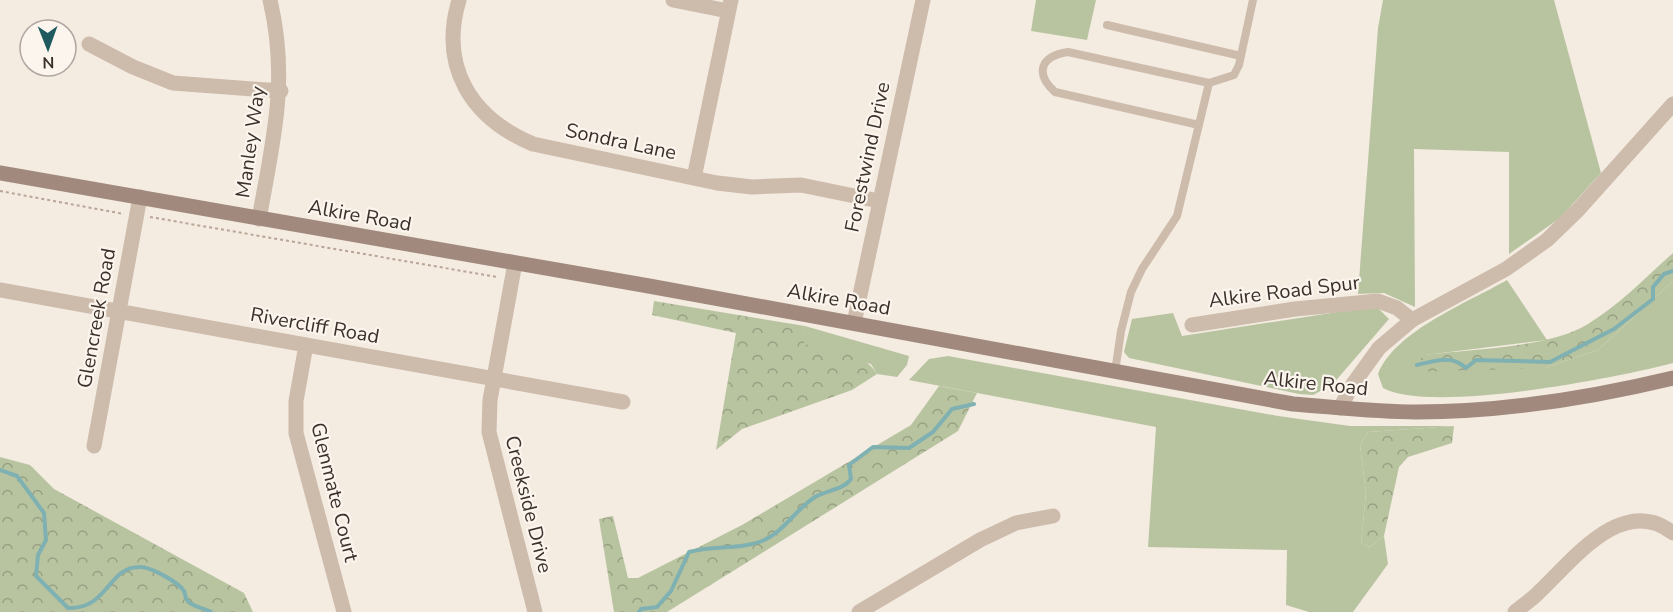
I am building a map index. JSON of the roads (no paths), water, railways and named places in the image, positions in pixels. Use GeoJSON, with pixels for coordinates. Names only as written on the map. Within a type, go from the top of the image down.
{"type":"FeatureCollection","features":[{"type":"Feature","properties":{"kind":"main road","name":"Alkire Road"},"geometry":{"type":"LineString","coordinates":[[0,173],[854,323],[1245,396],[1340,408],[1383,412],[1449,411],[1588,395],[1673,378]]}},
{"type":"Feature","properties":{"kind":"street","name":"Manley Way"},"geometry":{"type":"LineString","coordinates":[[259,219],[280,91],[275,22],[270,0]]}},
{"type":"Feature","properties":{"kind":"street","name":"Sondra Lane"},"geometry":{"type":"LineString","coordinates":[[459,0],[453,21],[456,66],[464,87],[493,123],[533,144],[694,178],[752,187],[812,187],[879,201]]}},
{"type":"Feature","properties":{"kind":"street"},"geometry":{"type":"LineString","coordinates":[[673,0],[729,6],[694,178]]}},
{"type":"Feature","properties":{"kind":"street","name":"Forestwind Drive"},"geometry":{"type":"LineString","coordinates":[[854,323],[922,0]]}},
{"type":"Feature","properties":{"kind":"street"},"geometry":{"type":"LineString","coordinates":[[89,44],[133,67],[172,83],[280,91]]}},
{"type":"Feature","properties":{"kind":"street"},"geometry":{"type":"LineString","coordinates":[[1340,408],[1353,384],[1379,348],[1412,320],[1506,269],[1547,240],[1578,210],[1673,104]]}},
{"type":"Feature","properties":{"kind":"street","name":"Glencreek Road"},"geometry":{"type":"LineString","coordinates":[[94,446],[140,197]]}},
{"type":"Feature","properties":{"kind":"street","name":"Creekside Drive"},"geometry":{"type":"LineString","coordinates":[[515,263],[490,400],[490,442],[535,612]]}},
{"type":"Feature","properties":{"kind":"street","name":"Rivercliff Road"},"geometry":{"type":"LineString","coordinates":[[0,290],[623,402]]}},
{"type":"Feature","properties":{"kind":"street","name":"Alkire Road Spur"},"geometry":{"type":"LineString","coordinates":[[1192,325],[1295,309],[1378,301],[1397,308],[1412,320]]}},
{"type":"Feature","properties":{"kind":"street","name":"Glenmate Court"},"geometry":{"type":"LineString","coordinates":[[306,345],[296,401],[296,433],[344,612]]}},
{"type":"Feature","properties":{"kind":"street"},"geometry":{"type":"LineString","coordinates":[[859,612],[876,608],[981,540],[1016,523],[1053,516]]}},
{"type":"Feature","properties":{"kind":"street"},"geometry":{"type":"LineString","coordinates":[[1515,612],[1538,594],[1592,540],[1615,527],[1642,522],[1667,528],[1673,532]]}},
{"type":"Feature","properties":{"kind":"lane"},"geometry":{"type":"LineString","coordinates":[[1199,125],[1055,92],[1044,82],[1042,71],[1046,60],[1057,53],[1068,52],[1209,83],[1234,75],[1241,56],[1253,0]]}},
{"type":"Feature","properties":{"kind":"lane"},"geometry":{"type":"LineString","coordinates":[[1107,25],[1241,56]]}},
{"type":"Feature","properties":{"kind":"lane"},"geometry":{"type":"LineString","coordinates":[[1115,372],[1120,332],[1131,292],[1142,269],[1177,216],[1209,83]]}},
{"type":"Feature","properties":{"kind":"waterway"},"geometry":{"type":"LineString","coordinates":[[1417,365],[1436,360],[1455,361],[1466,368],[1476,360],[1550,362],[1614,329],[1653,299],[1653,287],[1664,274],[1673,271]]}},
{"type":"Feature","properties":{"kind":"waterway"},"geometry":{"type":"LineString","coordinates":[[639,612],[641,609],[657,607],[671,591],[689,552],[744,546],[770,537],[815,497],[848,483],[851,479],[849,465],[873,447],[909,448],[933,432],[952,409],[974,404]]}},
{"type":"Feature","properties":{"kind":"waterway"},"geometry":{"type":"LineString","coordinates":[[0,470],[17,476],[44,513],[46,540],[38,555],[36,576],[68,608],[82,607],[92,602],[121,574],[129,569],[140,567],[151,569],[170,579],[181,587],[188,602],[211,612]]}}]}
